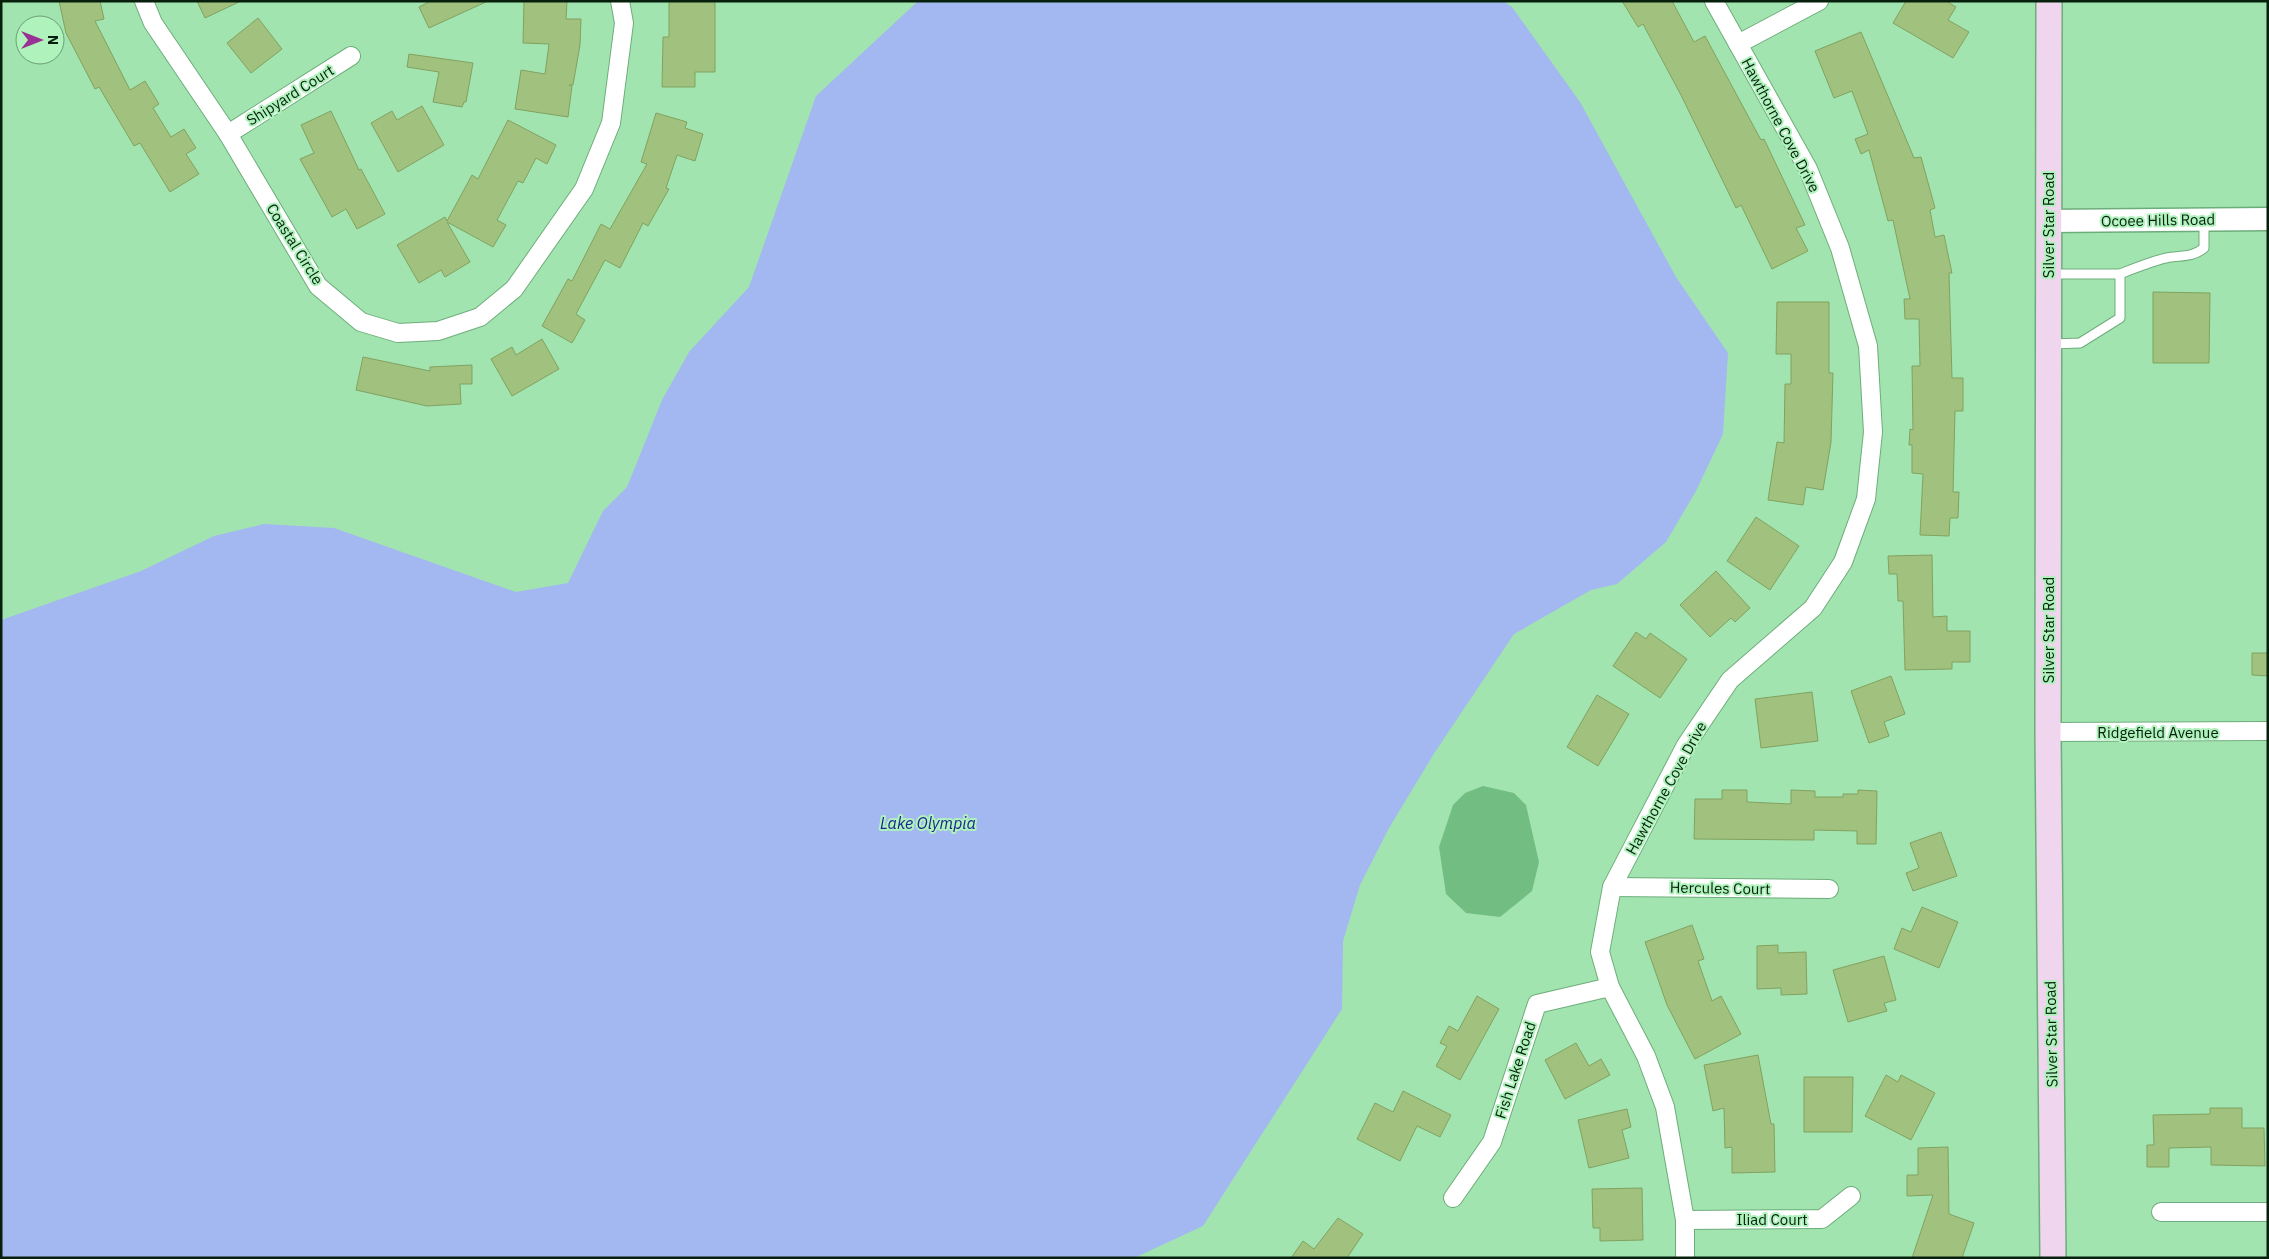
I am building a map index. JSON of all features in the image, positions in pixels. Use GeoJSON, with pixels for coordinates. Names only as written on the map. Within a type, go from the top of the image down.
{"type":"FeatureCollection","features":[{"type":"Feature","properties":{"kind":"main road","name":"Silver Star Road"},"geometry":{"type":"LineString","coordinates":[[2049,1],[2048,732],[2053,1258]]}},
{"type":"Feature","properties":{"kind":"street","name":"Coastal Circle"},"geometry":{"type":"LineString","coordinates":[[144,1],[152,23],[228,134],[318,286],[361,322],[398,333],[438,331],[480,317],[514,289],[584,189],[611,123],[624,23],[620,1]]}},
{"type":"Feature","properties":{"kind":"street","name":"Hawthorne Cove Drive"},"geometry":{"type":"LineString","coordinates":[[1685,1258],[1685,1220],[1665,1107],[1646,1056],[1610,987],[1600,952],[1612,887],[1686,745],[1730,680],[1813,608],[1843,562],[1866,499],[1873,432],[1868,346],[1840,248],[1808,169],[1714,1]]}},
{"type":"Feature","properties":{"kind":"street"},"geometry":{"type":"LineString","coordinates":[[1738,44],[1819,1]]}},
{"type":"Feature","properties":{"kind":"street","name":"Shipyard Court"},"geometry":{"type":"LineString","coordinates":[[228,134],[351,56]]}},
{"type":"Feature","properties":{"kind":"street","name":"Ocoee Hills Road"},"geometry":{"type":"LineString","coordinates":[[2048,221],[2268,219]]}},
{"type":"Feature","properties":{"kind":"street","name":"Ridgefield Avenue"},"geometry":{"type":"LineString","coordinates":[[2048,732],[2268,732]]}},
{"type":"Feature","properties":{"kind":"street","name":"Hercules Court"},"geometry":{"type":"LineString","coordinates":[[1612,887],[1829,889]]}},
{"type":"Feature","properties":{"kind":"street","name":"Fish Lake Road"},"geometry":{"type":"LineString","coordinates":[[1453,1198],[1492,1142],[1537,1004],[1610,987]]}},
{"type":"Feature","properties":{"kind":"street","name":"Iliad Court"},"geometry":{"type":"LineString","coordinates":[[1685,1220],[1822,1219],[1851,1196]]}},
{"type":"Feature","properties":{"kind":"street"},"geometry":{"type":"LineString","coordinates":[[2161,1212],[2268,1212]]}},
{"type":"Feature","properties":{"kind":"lane"},"geometry":{"type":"LineString","coordinates":[[2048,274],[2120,274],[2168,258],[2197,253],[2204,248],[2204,220]]}},
{"type":"Feature","properties":{"kind":"lane"},"geometry":{"type":"LineString","coordinates":[[2048,344],[2080,343],[2120,318],[2120,274]]}},
{"type":"Feature","properties":{"kind":"green space"},"geometry":{"type":"Polygon","coordinates":[[[1483,786],[1514,793],[1526,805],[1539,862],[1532,891],[1500,917],[1466,913],[1446,894],[1439,847],[1453,805],[1465,793],[1483,786]]]}},
{"type":"Feature","properties":{"kind":"water","name":"Lake Olympia"},"geometry":{"type":"Polygon","coordinates":[[[1503,1],[1512,7],[1580,102],[1676,277],[1728,353],[1723,434],[1696,491],[1666,542],[1617,584],[1591,590],[1514,634],[1435,752],[1389,828],[1360,885],[1343,941],[1342,1009],[1203,1226],[1134,1258],[1,1258],[1,620],[141,571],[214,536],[264,524],[334,528],[516,592],[568,583],[603,511],[627,487],[662,400],[689,352],[749,287],[816,96],[917,2],[1503,1]]]}},
{"type":"Feature","properties":{"kind":"building"},"geometry":{"type":"Polygon","coordinates":[[[59,1],[100,1],[104,19],[95,21],[130,90],[145,81],[159,104],[153,108],[171,137],[184,129],[196,148],[186,154],[199,174],[170,192],[140,143],[134,146],[99,87],[95,89],[66,33],[65,15],[62,15],[59,1]]]}},
{"type":"Feature","properties":{"kind":"building"},"geometry":{"type":"Polygon","coordinates":[[[197,1],[241,1],[205,18],[197,1]]]}},
{"type":"Feature","properties":{"kind":"building"},"geometry":{"type":"Polygon","coordinates":[[[431,1],[488,1],[429,28],[419,7],[431,1]]]}},
{"type":"Feature","properties":{"kind":"building"},"geometry":{"type":"Polygon","coordinates":[[[524,1],[567,1],[566,19],[581,19],[580,45],[573,85],[569,85],[572,86],[568,117],[515,109],[521,70],[545,74],[549,44],[523,43],[524,1]]]}},
{"type":"Feature","properties":{"kind":"building"},"geometry":{"type":"Polygon","coordinates":[[[669,1],[715,1],[715,72],[695,72],[695,87],[662,87],[663,37],[669,37],[669,1]]]}},
{"type":"Feature","properties":{"kind":"building"},"geometry":{"type":"Polygon","coordinates":[[[1622,1],[1672,1],[1694,42],[1705,36],[1761,140],[1764,139],[1805,225],[1796,228],[1808,251],[1772,269],[1741,205],[1736,208],[1682,97],[1643,24],[1638,27],[1622,1]]]}},
{"type":"Feature","properties":{"kind":"building"},"geometry":{"type":"Polygon","coordinates":[[[1906,1],[1946,1],[1956,7],[1948,20],[1969,32],[1953,58],[1893,23],[1906,1]]]}},
{"type":"Feature","properties":{"kind":"building"},"geometry":{"type":"Polygon","coordinates":[[[258,18],[282,49],[251,73],[227,43],[258,18]]]}},
{"type":"Feature","properties":{"kind":"building"},"geometry":{"type":"Polygon","coordinates":[[[1861,32],[1914,158],[1921,157],[1935,208],[1930,210],[1935,237],[1944,235],[1952,273],[1949,273],[1952,378],[1963,378],[1963,411],[1955,411],[1953,492],[1959,492],[1958,518],[1950,518],[1949,536],[1920,535],[1923,474],[1912,473],[1912,445],[1909,445],[1910,429],[1913,430],[1912,366],[1920,366],[1919,319],[1905,319],[1904,299],[1910,299],[1893,220],[1888,221],[1869,150],[1861,154],[1855,139],[1868,134],[1852,91],[1834,98],[1815,51],[1861,32]]]}},
{"type":"Feature","properties":{"kind":"building"},"geometry":{"type":"Polygon","coordinates":[[[409,54],[473,63],[466,102],[464,102],[462,107],[433,102],[439,72],[407,67],[409,54]]]}},
{"type":"Feature","properties":{"kind":"building"},"geometry":{"type":"Polygon","coordinates":[[[422,106],[444,145],[398,172],[371,123],[392,111],[397,120],[422,106]]]}},
{"type":"Feature","properties":{"kind":"building"},"geometry":{"type":"Polygon","coordinates":[[[331,111],[359,170],[361,169],[385,214],[357,229],[346,209],[332,217],[300,159],[314,153],[301,125],[331,111]]]}},
{"type":"Feature","properties":{"kind":"building"},"geometry":{"type":"Polygon","coordinates":[[[656,113],[687,122],[685,128],[703,134],[695,161],[677,155],[666,188],[669,189],[648,226],[643,223],[620,268],[605,260],[576,314],[585,320],[572,343],[542,326],[568,279],[572,281],[601,224],[610,229],[647,164],[641,162],[656,113]]]}},
{"type":"Feature","properties":{"kind":"building"},"geometry":{"type":"Polygon","coordinates":[[[508,120],[556,145],[547,164],[536,158],[523,183],[518,181],[497,220],[506,225],[493,247],[447,222],[470,262],[445,277],[441,270],[419,283],[397,245],[445,217],[447,221],[472,175],[478,179],[508,120]]]}},
{"type":"Feature","properties":{"kind":"building"},"geometry":{"type":"Polygon","coordinates":[[[2153,292],[2210,293],[2209,363],[2153,363],[2153,292]]]}},
{"type":"Feature","properties":{"kind":"building"},"geometry":{"type":"Polygon","coordinates":[[[1777,302],[1829,302],[1829,373],[1833,373],[1831,442],[1823,490],[1806,487],[1803,505],[1768,500],[1777,442],[1784,443],[1785,384],[1791,384],[1791,354],[1776,354],[1777,302]]]}},
{"type":"Feature","properties":{"kind":"building"},"geometry":{"type":"Polygon","coordinates":[[[542,339],[559,369],[512,396],[491,359],[512,347],[516,355],[542,339]]]}},
{"type":"Feature","properties":{"kind":"building"},"geometry":{"type":"Polygon","coordinates":[[[363,357],[430,371],[430,367],[472,365],[472,384],[460,384],[461,404],[427,406],[356,390],[363,357]]]}},
{"type":"Feature","properties":{"kind":"building"},"geometry":{"type":"Polygon","coordinates":[[[1756,517],[1799,546],[1770,590],[1727,561],[1756,517]]]}},
{"type":"Feature","properties":{"kind":"building"},"geometry":{"type":"Polygon","coordinates":[[[1932,555],[1933,617],[1947,616],[1947,631],[1970,631],[1970,662],[1952,662],[1952,669],[1905,670],[1903,601],[1898,601],[1897,574],[1889,574],[1888,556],[1932,555]]]}},
{"type":"Feature","properties":{"kind":"building"},"geometry":{"type":"Polygon","coordinates":[[[1716,571],[1750,608],[1735,622],[1731,618],[1710,637],[1680,605],[1716,571]]]}},
{"type":"Feature","properties":{"kind":"building"},"geometry":{"type":"Polygon","coordinates":[[[1636,632],[1646,639],[1650,633],[1687,659],[1660,698],[1613,666],[1636,632]]]}},
{"type":"Feature","properties":{"kind":"building"},"geometry":{"type":"Polygon","coordinates":[[[2252,653],[2268,653],[2268,676],[2252,675],[2252,653]]]}},
{"type":"Feature","properties":{"kind":"building"},"geometry":{"type":"Polygon","coordinates":[[[1891,676],[1905,714],[1884,722],[1889,736],[1869,743],[1851,691],[1891,676]]]}},
{"type":"Feature","properties":{"kind":"building"},"geometry":{"type":"Polygon","coordinates":[[[1812,692],[1818,741],[1761,748],[1755,699],[1812,692]]]}},
{"type":"Feature","properties":{"kind":"building"},"geometry":{"type":"Polygon","coordinates":[[[1597,695],[1629,714],[1598,766],[1567,747],[1597,695]]]}},
{"type":"Feature","properties":{"kind":"building"},"geometry":{"type":"Polygon","coordinates":[[[1722,790],[1747,790],[1747,802],[1791,804],[1791,790],[1815,791],[1815,797],[1843,797],[1843,794],[1858,794],[1858,790],[1877,791],[1876,844],[1857,844],[1857,831],[1814,830],[1814,840],[1694,839],[1695,799],[1722,799],[1722,790]]]}},
{"type":"Feature","properties":{"kind":"building"},"geometry":{"type":"Polygon","coordinates":[[[1941,832],[1957,876],[1913,891],[1906,873],[1919,868],[1910,843],[1941,832]]]}},
{"type":"Feature","properties":{"kind":"building"},"geometry":{"type":"Polygon","coordinates":[[[1922,907],[1958,922],[1939,968],[1894,949],[1902,928],[1911,932],[1922,907]]]}},
{"type":"Feature","properties":{"kind":"building"},"geometry":{"type":"Polygon","coordinates":[[[1692,925],[1704,959],[1698,961],[1712,1001],[1721,996],[1741,1034],[1695,1059],[1667,1005],[1645,942],[1692,925]]]}},
{"type":"Feature","properties":{"kind":"building"},"geometry":{"type":"Polygon","coordinates":[[[1778,945],[1778,953],[1806,952],[1807,994],[1781,995],[1781,988],[1757,989],[1757,946],[1778,945]]]}},
{"type":"Feature","properties":{"kind":"building"},"geometry":{"type":"Polygon","coordinates":[[[1884,956],[1896,1000],[1884,1003],[1887,1011],[1848,1022],[1833,970],[1884,956]]]}},
{"type":"Feature","properties":{"kind":"building"},"geometry":{"type":"Polygon","coordinates":[[[1477,996],[1499,1009],[1460,1080],[1436,1066],[1447,1046],[1440,1043],[1449,1026],[1458,1031],[1477,996]]]}},
{"type":"Feature","properties":{"kind":"building"},"geometry":{"type":"Polygon","coordinates":[[[1576,1043],[1589,1066],[1601,1059],[1610,1075],[1565,1099],[1545,1060],[1576,1043]]]}},
{"type":"Feature","properties":{"kind":"building"},"geometry":{"type":"Polygon","coordinates":[[[1758,1055],[1771,1124],[1774,1124],[1775,1172],[1732,1173],[1732,1147],[1725,1148],[1724,1108],[1713,1111],[1704,1065],[1758,1055]]]}},
{"type":"Feature","properties":{"kind":"building"},"geometry":{"type":"Polygon","coordinates":[[[1886,1075],[1898,1082],[1901,1075],[1935,1093],[1911,1140],[1865,1116],[1886,1075]]]}},
{"type":"Feature","properties":{"kind":"building"},"geometry":{"type":"Polygon","coordinates":[[[1804,1077],[1853,1077],[1852,1132],[1804,1132],[1804,1077]]]}},
{"type":"Feature","properties":{"kind":"building"},"geometry":{"type":"Polygon","coordinates":[[[1403,1091],[1451,1115],[1440,1137],[1417,1126],[1400,1161],[1357,1139],[1375,1103],[1393,1112],[1403,1091]]]}},
{"type":"Feature","properties":{"kind":"building"},"geometry":{"type":"Polygon","coordinates":[[[2210,1108],[2242,1108],[2242,1128],[2264,1128],[2265,1166],[2211,1165],[2211,1147],[2169,1148],[2169,1167],[2147,1167],[2147,1145],[2154,1145],[2153,1115],[2210,1114],[2210,1108]]]}},
{"type":"Feature","properties":{"kind":"building"},"geometry":{"type":"Polygon","coordinates":[[[1627,1109],[1631,1127],[1622,1130],[1629,1158],[1589,1168],[1578,1120],[1627,1109]]]}},
{"type":"Feature","properties":{"kind":"building"},"geometry":{"type":"Polygon","coordinates":[[[1948,1147],[1949,1214],[1974,1223],[1962,1258],[1912,1258],[1933,1195],[1907,1196],[1907,1175],[1918,1175],[1918,1148],[1948,1147]]]}},
{"type":"Feature","properties":{"kind":"building"},"geometry":{"type":"Polygon","coordinates":[[[1642,1188],[1643,1240],[1600,1241],[1600,1228],[1593,1228],[1592,1189],[1642,1188]]]}},
{"type":"Feature","properties":{"kind":"building"},"geometry":{"type":"Polygon","coordinates":[[[1338,1218],[1363,1234],[1347,1258],[1291,1258],[1303,1241],[1314,1249],[1338,1218]]]}}]}
